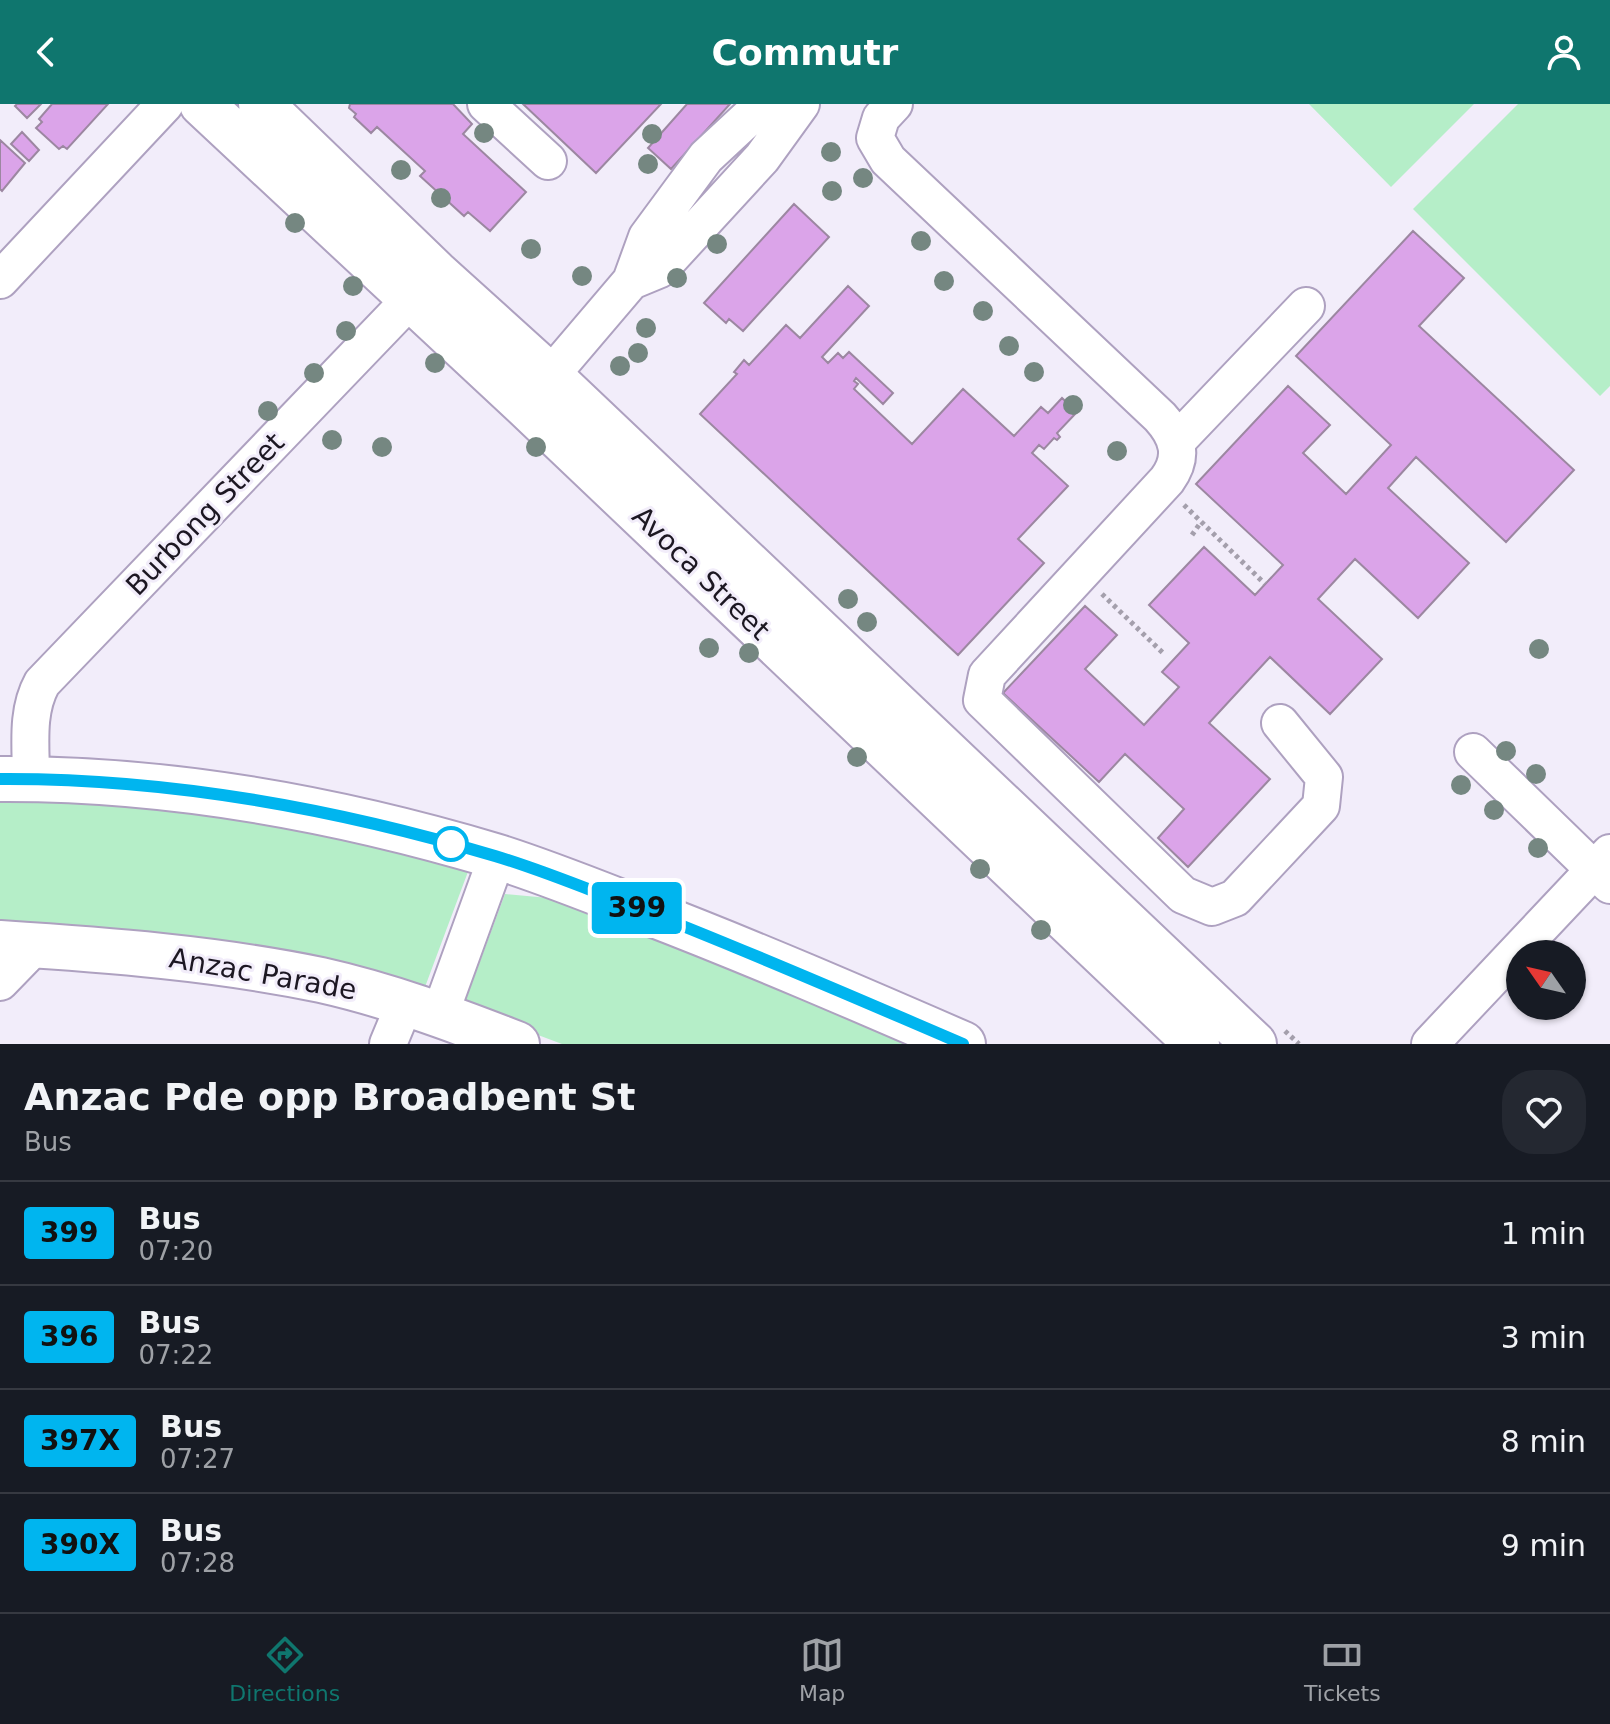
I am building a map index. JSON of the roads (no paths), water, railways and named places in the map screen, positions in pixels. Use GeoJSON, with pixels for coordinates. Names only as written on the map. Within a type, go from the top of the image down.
{"type":"FeatureCollection","features":[{"type":"Feature","properties":{"kind":"main road","name":"Avoca Street"},"geometry":{"type":"LineString","coordinates":[[202,104],[424,286],[939,772],[1254,1044]]}},
{"type":"Feature","properties":{"kind":"main road","name":"Avoca Street"},"geometry":{"type":"LineString","coordinates":[[261,104],[424,286]]}},
{"type":"Feature","properties":{"kind":"main road","name":"Avoca Street"},"geometry":{"type":"LineString","coordinates":[[939,772],[1197,1044]]}},
{"type":"Feature","properties":{"kind":"main road"},"geometry":{"type":"LineString","coordinates":[[15,779],[154,784],[240,796],[400,830],[497,857],[696,931],[963,1044]]}},
{"type":"Feature","properties":{"kind":"main road","name":"Anzac Parade"},"geometry":{"type":"LineString","coordinates":[[17,944],[142,954],[240,966],[322,981],[423,1008],[517,1044]]}},
{"type":"Feature","properties":{"kind":"street"},"geometry":{"type":"LineString","coordinates":[[0,280],[165,104]]}},
{"type":"Feature","properties":{"kind":"street"},"geometry":{"type":"LineString","coordinates":[[486,104],[548,161]]}},
{"type":"Feature","properties":{"kind":"street"},"geometry":{"type":"LineString","coordinates":[[538,391],[631,281],[647,237],[706,157],[763,104]]}},
{"type":"Feature","properties":{"kind":"street"},"geometry":{"type":"LineString","coordinates":[[631,281],[660,269],[762,158],[801,104]]}},
{"type":"Feature","properties":{"kind":"street"},"geometry":{"type":"LineString","coordinates":[[894,104],[881,118],[875,138],[888,160],[1160,417],[1177,441],[1178,462],[1163,485],[987,675],[982,700],[1183,895],[1212,907],[1235,898],[1321,806],[1324,777],[1280,723]]}},
{"type":"Feature","properties":{"kind":"street","name":"Burbong Street"},"geometry":{"type":"LineString","coordinates":[[15,779],[31,710],[42,683],[424,286]]}},
{"type":"Feature","properties":{"kind":"street"},"geometry":{"type":"LineString","coordinates":[[1177,441],[1306,306]]}},
{"type":"Feature","properties":{"kind":"street"},"geometry":{"type":"LineString","coordinates":[[1430,1044],[1605,869],[1473,752]]}},
{"type":"Feature","properties":{"kind":"street"},"geometry":{"type":"LineString","coordinates":[[388,1044],[423,1008],[497,857]]}},
{"type":"Feature","properties":{"kind":"street"},"geometry":{"type":"LineString","coordinates":[[0,982],[17,944]]}}]}
